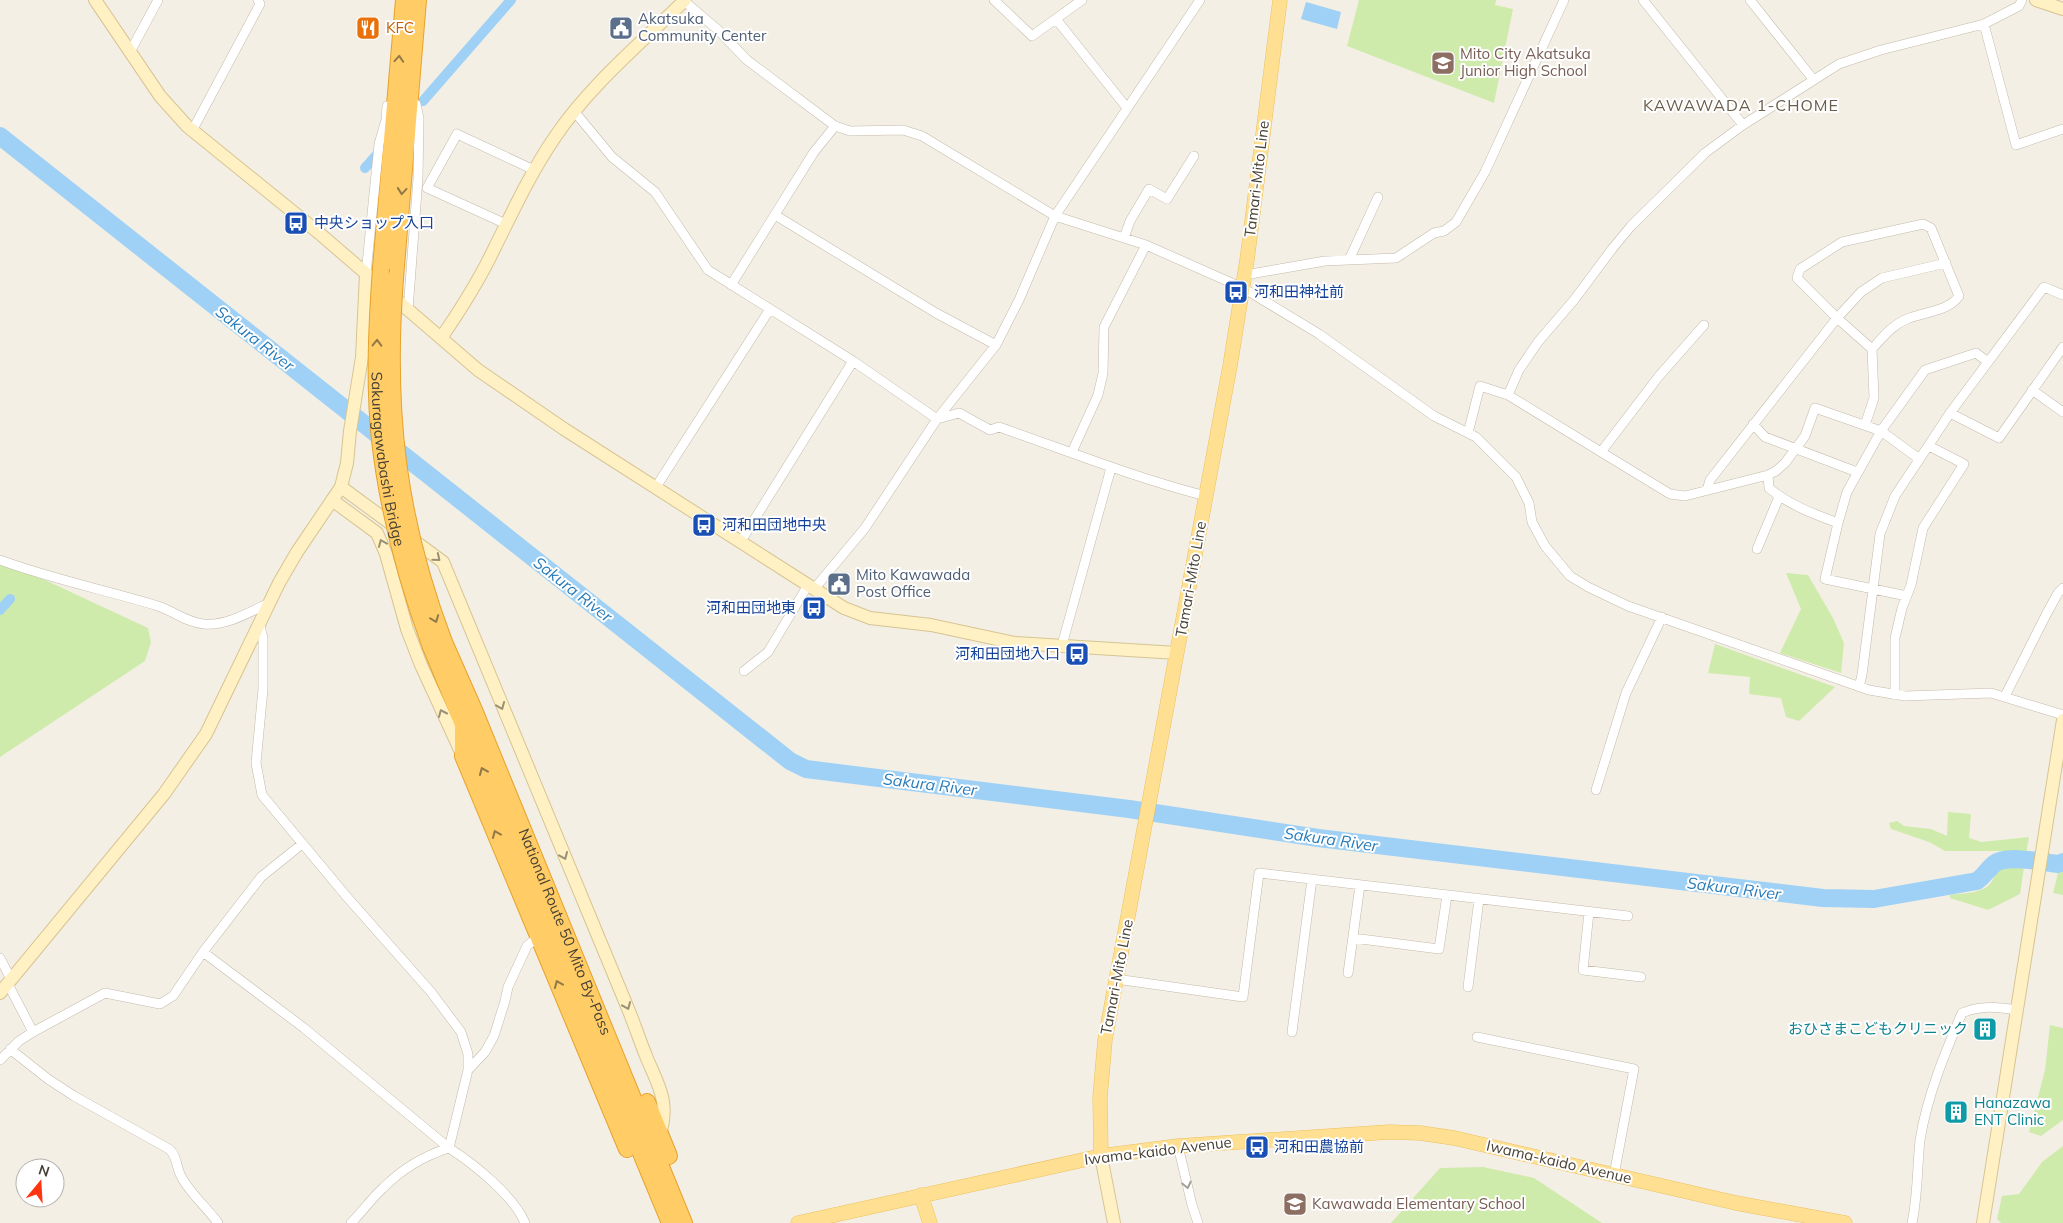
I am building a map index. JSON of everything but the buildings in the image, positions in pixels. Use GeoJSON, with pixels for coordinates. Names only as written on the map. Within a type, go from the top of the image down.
{"type":"FeatureCollection","features":[{"type":"Feature","properties":{"kind":"highway"},"geometry":{"type":"LineString","coordinates":[[403,98],[404,0]]}},
{"type":"Feature","properties":{"kind":"highway"},"geometry":{"type":"LineString","coordinates":[[373,271],[418,0]]}},
{"type":"Feature","properties":{"kind":"highway","name":"Sakuragawabashi Bridge"},"geometry":{"type":"LineString","coordinates":[[403,98],[391,344],[391,400],[397,465],[418,566],[438,644]]}},
{"type":"Feature","properties":{"kind":"highway","name":"Sakuragawabashi Bridge"},"geometry":{"type":"LineString","coordinates":[[373,271],[377,343],[377,400],[384,467],[396,536],[404,569],[438,644]]}},
{"type":"Feature","properties":{"kind":"highway","name":"National Route 50 Mito By-Pass"},"geometry":{"type":"LineString","coordinates":[[438,644],[583,994],[684,1223]]}},
{"type":"Feature","properties":{"kind":"highway"},"geometry":{"type":"LineString","coordinates":[[468,715],[511,775],[695,1223]]}},
{"type":"Feature","properties":{"kind":"highway"},"geometry":{"type":"LineString","coordinates":[[468,715],[463,756],[658,1223]]}},
{"type":"Feature","properties":{"kind":"highway","name":"National Route 50 Mito By-Pass"},"geometry":{"type":"LineString","coordinates":[[583,994],[670,1223]]}},
{"type":"Feature","properties":{"kind":"main road","name":"Tamari-Mito Line"},"geometry":{"type":"LineString","coordinates":[[1101,1156],[1102,1065],[1116,979],[1147,819],[1244,281],[1280,0]]}},
{"type":"Feature","properties":{"kind":"main road","name":"Iwama-kaido Avenue"},"geometry":{"type":"LineString","coordinates":[[798,1223],[1101,1156],[1178,1146],[1389,1132],[1420,1133],[1474,1142],[1736,1203],[1845,1223]]}},
{"type":"Feature","properties":{"kind":"main road"},"geometry":{"type":"LineString","coordinates":[[921,1195],[930,1223]]}},
{"type":"Feature","properties":{"kind":"street"},"geometry":{"type":"LineString","coordinates":[[95,0],[160,96],[192,131],[319,233],[373,271],[408,310],[500,386],[844,608],[870,618],[931,625],[1002,641],[1177,653]]}},
{"type":"Feature","properties":{"kind":"street"},"geometry":{"type":"LineString","coordinates":[[130,52],[158,0]]}},
{"type":"Feature","properties":{"kind":"street"},"geometry":{"type":"LineString","coordinates":[[192,131],[260,4],[258,0]]}},
{"type":"Feature","properties":{"kind":"street"},"geometry":{"type":"LineString","coordinates":[[441,338],[471,291],[534,170],[574,111],[684,0],[718,30],[747,60],[835,126],[850,132],[903,130],[922,136],[1055,216],[1146,245],[1244,281],[1434,416],[1468,432],[1490,450],[1516,477],[1528,504],[1532,522],[1545,546],[1570,576],[1606,596],[1859,687],[1905,696],[1978,693],[2005,696],[2063,715]]}},
{"type":"Feature","properties":{"kind":"street"},"geometry":{"type":"LineString","coordinates":[[994,0],[1032,36],[1082,0]]}},
{"type":"Feature","properties":{"kind":"street"},"geometry":{"type":"LineString","coordinates":[[744,671],[768,652],[811,587],[865,528],[937,419],[996,345],[1019,300],[1055,216],[1200,0]]}},
{"type":"Feature","properties":{"kind":"street"},"geometry":{"type":"LineString","coordinates":[[1244,281],[1325,261],[1396,258],[1434,233],[1444,231],[1456,222],[1485,172],[1564,0]]}},
{"type":"Feature","properties":{"kind":"street"},"geometry":{"type":"LineString","coordinates":[[1643,0],[1743,125]]}},
{"type":"Feature","properties":{"kind":"street"},"geometry":{"type":"LineString","coordinates":[[1750,0],[1813,79]]}},
{"type":"Feature","properties":{"kind":"street"},"geometry":{"type":"LineString","coordinates":[[1508,395],[1519,370],[1538,342],[1574,300],[1631,226],[1705,153],[1743,125],[1839,64],[1877,51],[1984,24],[2019,6],[2022,0]]}},
{"type":"Feature","properties":{"kind":"street"},"geometry":{"type":"LineString","coordinates":[[2036,0],[2063,9]]}},
{"type":"Feature","properties":{"kind":"street"},"geometry":{"type":"LineString","coordinates":[[1056,19],[1128,108]]}},
{"type":"Feature","properties":{"kind":"street"},"geometry":{"type":"LineString","coordinates":[[1984,24],[2016,145],[2063,129]]}},
{"type":"Feature","properties":{"kind":"street"},"geometry":{"type":"LineString","coordinates":[[403,98],[416,104],[419,119],[417,189],[408,310]]}},
{"type":"Feature","properties":{"kind":"street"},"geometry":{"type":"LineString","coordinates":[[574,111],[612,157],[655,192],[708,270],[853,361],[937,419],[959,413],[990,430],[999,427],[1072,452],[1111,468],[1206,496]]}},
{"type":"Feature","properties":{"kind":"street"},"geometry":{"type":"LineString","coordinates":[[731,285],[814,152],[835,126]]}},
{"type":"Feature","properties":{"kind":"street"},"geometry":{"type":"LineString","coordinates":[[506,224],[427,188],[457,134],[534,170]]}},
{"type":"Feature","properties":{"kind":"street"},"geometry":{"type":"LineString","coordinates":[[1124,238],[1130,221],[1150,189],[1167,199],[1194,156]]}},
{"type":"Feature","properties":{"kind":"street"},"geometry":{"type":"LineString","coordinates":[[1349,260],[1378,197]]}},
{"type":"Feature","properties":{"kind":"street"},"geometry":{"type":"LineString","coordinates":[[774,215],[936,313],[996,345]]}},
{"type":"Feature","properties":{"kind":"street"},"geometry":{"type":"LineString","coordinates":[[1865,424],[1874,398],[1872,349],[1888,330],[1906,320],[1954,304],[1959,296],[1931,228],[1922,224],[1842,242],[1800,269],[1797,278],[1837,318],[1872,349]]}},
{"type":"Feature","properties":{"kind":"street"},"geometry":{"type":"LineString","coordinates":[[1072,452],[1098,395],[1103,373],[1104,326],[1146,245]]}},
{"type":"Feature","properties":{"kind":"street"},"geometry":{"type":"LineString","coordinates":[[1707,490],[1710,480],[1753,424],[1837,318],[1861,292],[1882,278],[1946,263]]}},
{"type":"Feature","properties":{"kind":"street"},"geometry":{"type":"LineString","coordinates":[[6,985],[164,794],[187,763],[206,734],[269,603],[297,552],[342,487],[347,463],[373,271]]}},
{"type":"Feature","properties":{"kind":"street"},"geometry":{"type":"LineString","coordinates":[[1859,687],[1880,534],[1895,496],[1918,458],[1929,446],[1950,413],[2044,287],[2063,295]]}},
{"type":"Feature","properties":{"kind":"street"},"geometry":{"type":"LineString","coordinates":[[656,487],[770,309]]}},
{"type":"Feature","properties":{"kind":"street"},"geometry":{"type":"LineString","coordinates":[[1601,452],[1659,376],[1704,324]]}},
{"type":"Feature","properties":{"kind":"street"},"geometry":{"type":"LineString","coordinates":[[1950,413],[1999,438],[2063,346]]}},
{"type":"Feature","properties":{"kind":"street"},"geometry":{"type":"LineString","coordinates":[[1907,596],[1825,578],[1847,492],[1881,431],[1925,370],[1976,353],[1988,362]]}},
{"type":"Feature","properties":{"kind":"street"},"geometry":{"type":"LineString","coordinates":[[741,541],[853,361]]}},
{"type":"Feature","properties":{"kind":"street"},"geometry":{"type":"LineString","coordinates":[[1468,432],[1480,386],[1508,395],[1670,494],[1685,496],[1768,476],[1776,471],[1785,463],[1805,436],[1815,408],[1881,431],[1918,458]]}},
{"type":"Feature","properties":{"kind":"street"},"geometry":{"type":"LineString","coordinates":[[2032,390],[2063,412]]}},
{"type":"Feature","properties":{"kind":"street"},"geometry":{"type":"LineString","coordinates":[[1753,424],[1765,437],[1794,450],[1857,472]]}},
{"type":"Feature","properties":{"kind":"street"},"geometry":{"type":"LineString","coordinates":[[1895,695],[1895,638],[1902,608],[1911,585],[1923,528],[1964,464],[1929,446]]}},
{"type":"Feature","properties":{"kind":"street"},"geometry":{"type":"LineString","coordinates":[[1062,645],[1111,468]]}},
{"type":"Feature","properties":{"kind":"street"},"geometry":{"type":"LineString","coordinates":[[1768,476],[1769,488],[1779,497],[1838,523]]}},
{"type":"Feature","properties":{"kind":"street"},"geometry":{"type":"LineString","coordinates":[[342,487],[443,562],[660,1086],[665,1117],[660,1134]]}},
{"type":"Feature","properties":{"kind":"street"},"geometry":{"type":"LineString","coordinates":[[1757,549],[1779,497]]}},
{"type":"Feature","properties":{"kind":"street"},"geometry":{"type":"LineString","coordinates":[[332,500],[377,532],[386,554],[407,629],[421,665],[463,756]]}},
{"type":"Feature","properties":{"kind":"street"},"geometry":{"type":"LineString","coordinates":[[0,560],[25,570],[160,607],[196,623],[216,623],[247,614],[269,603]]}},
{"type":"Feature","properties":{"kind":"street"},"geometry":{"type":"LineString","coordinates":[[2005,696],[2047,613],[2058,593],[2063,588]]}},
{"type":"Feature","properties":{"kind":"street"},"geometry":{"type":"LineString","coordinates":[[1596,790],[1626,693],[1662,617]]}},
{"type":"Feature","properties":{"kind":"street"},"geometry":{"type":"LineString","coordinates":[[259,623],[263,638],[263,689],[256,763],[258,783],[262,795],[451,1016],[461,1032],[468,1054],[468,1070],[449,1148]]}},
{"type":"Feature","properties":{"kind":"street"},"geometry":{"type":"LineString","coordinates":[[1982,1223],[2063,720]]}},
{"type":"Feature","properties":{"kind":"street"},"geometry":{"type":"LineString","coordinates":[[0,1060],[10,1049],[33,1032],[105,993],[113,993],[160,1004],[173,996],[203,952],[261,877],[302,844]]}},
{"type":"Feature","properties":{"kind":"street"},"geometry":{"type":"LineString","coordinates":[[1116,979],[1244,997],[1259,873],[1628,916]]}},
{"type":"Feature","properties":{"kind":"street"},"geometry":{"type":"LineString","coordinates":[[1292,1032],[1312,879]]}},
{"type":"Feature","properties":{"kind":"street"},"geometry":{"type":"LineString","coordinates":[[1348,974],[1360,885]]}},
{"type":"Feature","properties":{"kind":"street"},"geometry":{"type":"LineString","coordinates":[[1353,938],[1439,949],[1447,895]]}},
{"type":"Feature","properties":{"kind":"street"},"geometry":{"type":"LineString","coordinates":[[1468,987],[1479,899]]}},
{"type":"Feature","properties":{"kind":"street"},"geometry":{"type":"LineString","coordinates":[[1589,912],[1582,970],[1641,977]]}},
{"type":"Feature","properties":{"kind":"street"},"geometry":{"type":"LineString","coordinates":[[468,1070],[485,1052],[494,1036],[508,987],[527,946],[538,936]]}},
{"type":"Feature","properties":{"kind":"street"},"geometry":{"type":"LineString","coordinates":[[203,952],[304,1028],[449,1148],[465,1159],[507,1196],[521,1212],[525,1223]]}},
{"type":"Feature","properties":{"kind":"street"},"geometry":{"type":"LineString","coordinates":[[0,958],[6,985],[33,1032]]}},
{"type":"Feature","properties":{"kind":"street"},"geometry":{"type":"LineString","coordinates":[[1912,1223],[1916,1203],[1920,1140],[1927,1109],[1962,1013],[1976,1007],[1989,1006],[2017,1010]]}},
{"type":"Feature","properties":{"kind":"street"},"geometry":{"type":"LineString","coordinates":[[1477,1037],[1634,1069],[1614,1175]]}},
{"type":"Feature","properties":{"kind":"street"},"geometry":{"type":"LineString","coordinates":[[10,1049],[48,1079],[74,1096],[170,1149],[174,1154],[178,1171],[184,1184],[218,1223]]}},
{"type":"Feature","properties":{"kind":"street"},"geometry":{"type":"LineString","coordinates":[[1178,1146],[1198,1223]]}},
{"type":"Feature","properties":{"kind":"street"},"geometry":{"type":"LineString","coordinates":[[351,1223],[383,1188],[404,1170],[430,1154],[449,1148]]}},
{"type":"Feature","properties":{"kind":"street"},"geometry":{"type":"LineString","coordinates":[[1101,1156],[1114,1223]]}},
{"type":"Feature","properties":{"kind":"green space"},"geometry":{"type":"Polygon","coordinates":[[[1359,0],[1496,0],[1495,5],[1513,9],[1494,103],[1347,46],[1359,0]]]}},
{"type":"Feature","properties":{"kind":"green space"},"geometry":{"type":"Polygon","coordinates":[[[0,559],[148,628],[151,642],[145,661],[0,757],[0,559]]]}},
{"type":"Feature","properties":{"kind":"green space"},"geometry":{"type":"Polygon","coordinates":[[[1786,573],[1808,575],[1833,618],[1844,643],[1841,673],[1780,653],[1801,609],[1786,573]]]}},
{"type":"Feature","properties":{"kind":"green space"},"geometry":{"type":"Polygon","coordinates":[[[1715,644],[1835,687],[1799,721],[1786,717],[1781,698],[1749,694],[1750,677],[1708,673],[1715,644]]]}},
{"type":"Feature","properties":{"kind":"green space"},"geometry":{"type":"Polygon","coordinates":[[[1948,812],[1971,814],[1969,838],[1982,842],[2029,837],[2026,854],[2011,851],[1945,851],[1929,842],[1891,829],[1889,823],[1897,821],[1904,826],[1931,829],[1947,836],[1948,812]]]}},
{"type":"Feature","properties":{"kind":"green space"},"geometry":{"type":"Polygon","coordinates":[[[2002,865],[2024,867],[2020,894],[1988,910],[1950,898],[1950,895],[1979,891],[1989,885],[2002,865]]]}},
{"type":"Feature","properties":{"kind":"green space"},"geometry":{"type":"Polygon","coordinates":[[[2063,872],[2063,895],[2053,893],[2058,873],[2063,872]]]}},
{"type":"Feature","properties":{"kind":"green space"},"geometry":{"type":"Polygon","coordinates":[[[2050,1025],[2063,1028],[2063,1120],[2041,1136],[2029,1132],[2045,1070],[2050,1025]]]}},
{"type":"Feature","properties":{"kind":"green space"},"geometry":{"type":"Polygon","coordinates":[[[2063,1146],[2063,1223],[2001,1223],[1997,1219],[2002,1196],[2019,1194],[2042,1162],[2063,1146]]]}},
{"type":"Feature","properties":{"kind":"green space"},"geometry":{"type":"Polygon","coordinates":[[[1483,1167],[1534,1178],[1602,1223],[1391,1223],[1440,1168],[1483,1167]]]}},
{"type":"Feature","properties":{"kind":"water"},"geometry":{"type":"Polygon","coordinates":[[[1306,2],[1341,12],[1337,29],[1301,19],[1306,2]]]}},
{"type":"Feature","properties":{"kind":"waterway"},"geometry":{"type":"LineString","coordinates":[[423,101],[511,0]]}},
{"type":"Feature","properties":{"kind":"waterway","name":"Sakura River"},"geometry":{"type":"LineString","coordinates":[[0,136],[790,761],[806,769],[1129,809],[1318,838],[1823,898],[1874,899],[1977,881],[1994,864],[2000,861],[2015,859],[2058,864],[2063,862]]}},
{"type":"Feature","properties":{"kind":"waterway"},"geometry":{"type":"LineString","coordinates":[[365,168],[380,151]]}},
{"type":"Feature","properties":{"kind":"waterway"},"geometry":{"type":"LineString","coordinates":[[0,610],[10,599]]}},
{"type":"Feature","properties":{"kind":"place","name":"KFC"},"geometry":{"type":"Point","coordinates":[368,28]}},
{"type":"Feature","properties":{"kind":"place","name":"Akatsuka Community Center"},"geometry":{"type":"Point","coordinates":[621,28]}},
{"type":"Feature","properties":{"kind":"place","name":"Mito City Akatsuka Junior High School"},"geometry":{"type":"Point","coordinates":[1443,63]}},
{"type":"Feature","properties":{"kind":"place","name":"中央ショップ入口"},"geometry":{"type":"Point","coordinates":[296,223]}},
{"type":"Feature","properties":{"kind":"place","name":"河和田神社前"},"geometry":{"type":"Point","coordinates":[1236,292]}},
{"type":"Feature","properties":{"kind":"place","name":"河和田団地中央"},"geometry":{"type":"Point","coordinates":[704,525]}},
{"type":"Feature","properties":{"kind":"place","name":"Mito Kawawada Post Office"},"geometry":{"type":"Point","coordinates":[839,584]}},
{"type":"Feature","properties":{"kind":"place","name":"河和田団地東"},"geometry":{"type":"Point","coordinates":[814,608]}},
{"type":"Feature","properties":{"kind":"place","name":"河和田団地入口"},"geometry":{"type":"Point","coordinates":[1077,654]}},
{"type":"Feature","properties":{"kind":"place","name":"おひさまこどもクリニック"},"geometry":{"type":"Point","coordinates":[1985,1029]}},
{"type":"Feature","properties":{"kind":"place","name":"Hanazawa ENT Clinic"},"geometry":{"type":"Point","coordinates":[1956,1112]}},
{"type":"Feature","properties":{"kind":"place","name":"河和田農協前"},"geometry":{"type":"Point","coordinates":[1257,1147]}},
{"type":"Feature","properties":{"kind":"place","name":"Kawawada Elementary School"},"geometry":{"type":"Point","coordinates":[1295,1204]}},
{"type":"Feature","properties":{"kind":"district","name":"KAWAWADA 1-CHOME"},"geometry":{"type":"Point","coordinates":[1741,105]}}]}
